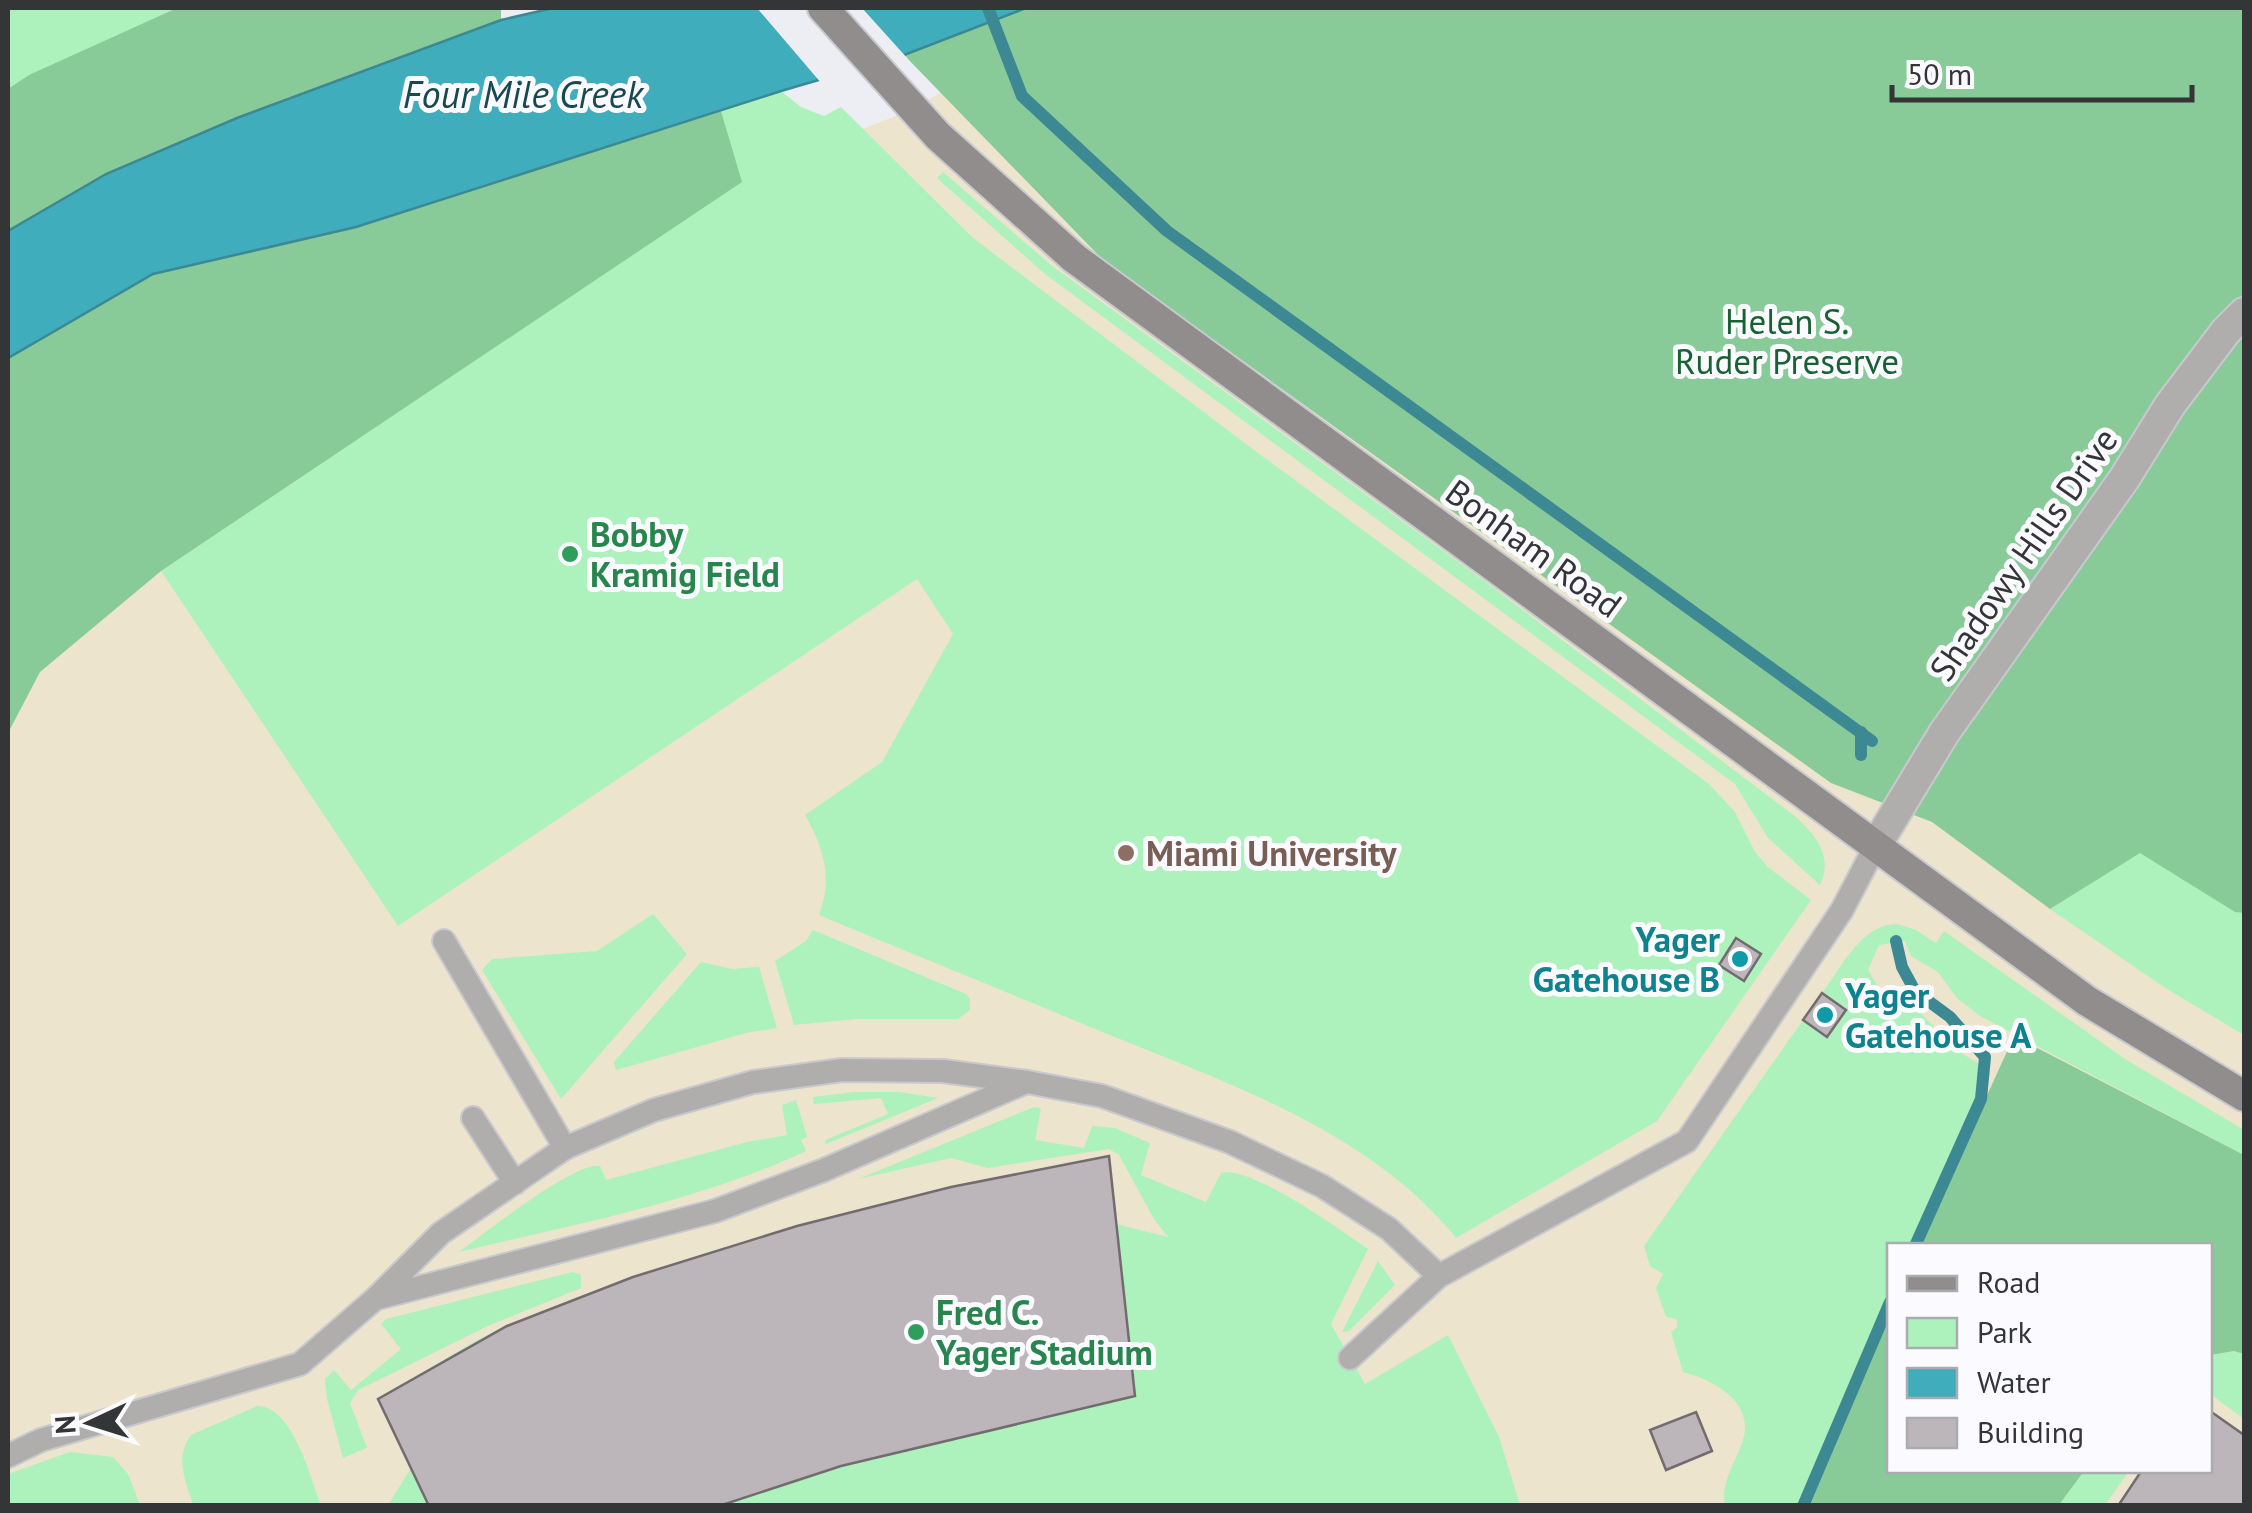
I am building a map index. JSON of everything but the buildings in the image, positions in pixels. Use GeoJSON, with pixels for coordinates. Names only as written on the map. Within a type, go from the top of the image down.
{"type":"FeatureCollection","features":[{"type":"Feature","properties":{"kind":"street","name":"Bonham Road"},"geometry":{"type":"LineString","coordinates":[[823,8],[938,136],[1074,258],[2088,1001],[2244,1096]]}},
{"type":"Feature","properties":{"kind":"street","name":"Shadowy Hills Drive"},"geometry":{"type":"LineString","coordinates":[[1875,846],[1944,733],[2124,479],[2170,405],[2226,330],[2244,313]]}},
{"type":"Feature","properties":{"kind":"lane"},"geometry":{"type":"LineString","coordinates":[[1350,1358],[1439,1276],[1688,1141],[1842,910],[1875,846]]}},
{"type":"Feature","properties":{"kind":"lane"},"geometry":{"type":"LineString","coordinates":[[444,941],[566,1148]]}},
{"type":"Feature","properties":{"kind":"lane"},"geometry":{"type":"LineString","coordinates":[[8,1456],[57,1435],[300,1364],[376,1298],[441,1233],[566,1148],[654,1110],[753,1082],[842,1070],[943,1071],[1102,1096],[1230,1142],[1322,1186],[1389,1229],[1439,1276]]}},
{"type":"Feature","properties":{"kind":"lane"},"geometry":{"type":"LineString","coordinates":[[376,1298],[716,1212],[1027,1082]]}},
{"type":"Feature","properties":{"kind":"lane"},"geometry":{"type":"LineString","coordinates":[[473,1118],[514,1183]]}},
{"type":"Feature","properties":{"kind":"shaded area","name":"Miami University"},"geometry":{"type":"Polygon","coordinates":[[[1082,8],[2244,8],[2244,1505],[8,1506],[8,461],[911,110],[1082,8]]]}},
{"type":"Feature","properties":{"kind":"green space"},"geometry":{"type":"Polygon","coordinates":[[[8,8],[322,8],[8,130],[8,8]]]}},
{"type":"Feature","properties":{"kind":"green space"},"geometry":{"type":"Polygon","coordinates":[[[177,8],[501,8],[501,20],[237,118],[106,174],[8,231],[8,89],[29,75],[177,8]]]}},
{"type":"Feature","properties":{"kind":"green space","name":"Helen S. Ruder Preserve"},"geometry":{"type":"Polygon","coordinates":[[[1026,8],[2244,8],[2244,913],[2235,912],[2140,853],[2050,909],[1932,822],[1831,783],[1105,262],[904,55],[1026,8]]]}},
{"type":"Feature","properties":{"kind":"green space"},"geometry":{"type":"Polygon","coordinates":[[[781,91],[801,107],[824,116],[841,107],[973,238],[1709,784],[1735,812],[1755,852],[1811,900],[1657,1121],[1456,1238],[1421,1200],[1381,1167],[1292,1113],[819,915],[826,876],[817,840],[805,815],[882,762],[953,634],[917,579],[398,926],[161,571],[741,182],[721,111],[781,91]],[[1736,938],[1719,964],[1744,980],[1736,938]]]}},
{"type":"Feature","properties":{"kind":"green space"},"geometry":{"type":"Polygon","coordinates":[[[721,111],[742,182],[161,571],[40,672],[8,733],[8,358],[153,274],[356,227],[721,111]]]}},
{"type":"Feature","properties":{"kind":"green space"},"geometry":{"type":"Polygon","coordinates":[[[943,172],[1051,265],[1483,580],[1796,817],[1824,856],[1820,885],[1768,838],[1735,784],[1045,274],[937,178],[943,172]]]}},
{"type":"Feature","properties":{"kind":"green space"},"geometry":{"type":"Polygon","coordinates":[[[2140,852],[2235,912],[2244,913],[2244,1035],[2167,989],[2050,909],[2140,852]]]}},
{"type":"Feature","properties":{"kind":"green space"},"geometry":{"type":"Polygon","coordinates":[[[653,914],[687,954],[561,1099],[482,970],[492,959],[597,951],[653,914]]]}},
{"type":"Feature","properties":{"kind":"green space"},"geometry":{"type":"Polygon","coordinates":[[[1897,924],[1916,930],[1936,943],[1944,931],[2125,1059],[2244,1130],[2244,1155],[1980,1016],[1957,998],[1938,972],[1911,956],[1905,941],[1879,945],[1868,970],[1877,985],[1904,1007],[1919,1012],[1979,1064],[1977,1096],[1914,1243],[1887,1243],[1887,1304],[1800,1505],[1725,1505],[1727,1478],[1744,1436],[1742,1412],[1717,1386],[1683,1372],[1671,1332],[1677,1327],[1677,1319],[1666,1317],[1656,1288],[1663,1274],[1650,1266],[1644,1246],[1803,1020],[1827,1036],[1846,1010],[1822,993],[1863,939],[1884,926],[1897,924]]]}},
{"type":"Feature","properties":{"kind":"green space"},"geometry":{"type":"Polygon","coordinates":[[[813,930],[966,994],[970,1010],[958,1019],[857,1019],[794,1025],[775,961],[806,941],[813,930]]]}},
{"type":"Feature","properties":{"kind":"green space"},"geometry":{"type":"Polygon","coordinates":[[[701,962],[732,969],[759,967],[777,1028],[616,1070],[614,1062],[701,962]]]}},
{"type":"Feature","properties":{"kind":"green space"},"geometry":{"type":"Polygon","coordinates":[[[2014,1036],[2244,1155],[2244,1354],[2234,1351],[2212,1355],[2212,1243],[1920,1243],[2014,1036]]]}},
{"type":"Feature","properties":{"kind":"green space"},"geometry":{"type":"Polygon","coordinates":[[[899,1092],[938,1098],[826,1144],[825,1140],[888,1114],[881,1098],[814,1104],[813,1097],[899,1092]]]}},
{"type":"Feature","properties":{"kind":"green space"},"geometry":{"type":"Polygon","coordinates":[[[796,1100],[807,1137],[801,1140],[806,1151],[679,1198],[459,1252],[551,1186],[588,1168],[600,1166],[606,1180],[787,1135],[782,1105],[796,1100]]]}},
{"type":"Feature","properties":{"kind":"green space","name":"Fred C. Yager Stadium"},"geometry":{"type":"Polygon","coordinates":[[[1034,1107],[1041,1108],[1035,1140],[1084,1148],[1092,1126],[1115,1128],[1150,1143],[1141,1175],[1206,1202],[1221,1173],[1234,1173],[1273,1188],[1368,1249],[1331,1324],[1365,1384],[1448,1335],[1499,1437],[1520,1505],[388,1505],[411,1468],[378,1399],[510,1324],[656,1269],[881,1205],[1109,1156],[1116,1224],[1168,1237],[1119,1155],[1109,1149],[988,1168],[951,1158],[858,1179],[1034,1107]]]}},
{"type":"Feature","properties":{"kind":"green space"},"geometry":{"type":"Polygon","coordinates":[[[1378,1261],[1395,1285],[1349,1331],[1342,1332],[1378,1261]]]}},
{"type":"Feature","properties":{"kind":"green space"},"geometry":{"type":"Polygon","coordinates":[[[573,1272],[581,1275],[581,1288],[488,1326],[358,1390],[350,1403],[367,1448],[343,1458],[325,1379],[334,1370],[351,1390],[401,1349],[381,1324],[386,1319],[573,1272]]]}},
{"type":"Feature","properties":{"kind":"green space"},"geometry":{"type":"Polygon","coordinates":[[[1887,1315],[1887,1473],[2083,1473],[2059,1505],[1809,1505],[1887,1315]]]}},
{"type":"Feature","properties":{"kind":"green space"},"geometry":{"type":"Polygon","coordinates":[[[2234,1351],[2244,1354],[2244,1419],[2212,1395],[2212,1355],[2234,1351]]]}},
{"type":"Feature","properties":{"kind":"green space"},"geometry":{"type":"Polygon","coordinates":[[[257,1406],[270,1409],[290,1430],[321,1505],[193,1505],[182,1461],[191,1435],[257,1406]]]}},
{"type":"Feature","properties":{"kind":"green space"},"geometry":{"type":"Polygon","coordinates":[[[70,1452],[113,1457],[128,1474],[140,1505],[8,1505],[8,1474],[70,1452]]]}},
{"type":"Feature","properties":{"kind":"green space"},"geometry":{"type":"Polygon","coordinates":[[[2082,1473],[2128,1473],[2105,1505],[2059,1505],[2082,1473]]]}},
{"type":"Feature","properties":{"kind":"water","name":"Four Mile Creek"},"geometry":{"type":"Polygon","coordinates":[[[553,8],[1026,8],[904,55],[356,227],[153,274],[8,358],[8,231],[106,174],[237,118],[501,20],[553,8]]]}},
{"type":"Feature","properties":{"kind":"pier"},"geometry":{"type":"Polygon","coordinates":[[[757,8],[862,8],[908,59],[822,84],[757,8]]]}},
{"type":"Feature","properties":{"kind":"waterway"},"geometry":{"type":"LineString","coordinates":[[988,8],[1022,96],[1167,231],[1872,741]]}},
{"type":"Feature","properties":{"kind":"waterway"},"geometry":{"type":"LineString","coordinates":[[1861,732],[1861,755]]}},
{"type":"Feature","properties":{"kind":"waterway"},"geometry":{"type":"LineString","coordinates":[[1896,941],[1902,967],[1915,991],[1950,1017],[1985,1057],[1981,1099],[1916,1243]]}},
{"type":"Feature","properties":{"kind":"waterway"},"geometry":{"type":"LineString","coordinates":[[1803,1506],[1887,1309]]}},
{"type":"Feature","properties":{"kind":"place","name":"Bobby Kramig Field"},"geometry":{"type":"Point","coordinates":[570,554]}},
{"type":"Feature","properties":{"kind":"place","name":"Miami University"},"geometry":{"type":"Point","coordinates":[1126,853]}},
{"type":"Feature","properties":{"kind":"place","name":"Yager Gatehouse B"},"geometry":{"type":"Point","coordinates":[1740,959]}},
{"type":"Feature","properties":{"kind":"place","name":"Yager Gatehouse A"},"geometry":{"type":"Point","coordinates":[1825,1015]}},
{"type":"Feature","properties":{"kind":"place","name":"Fred C. Yager Stadium"},"geometry":{"type":"Point","coordinates":[916,1332]}}]}
